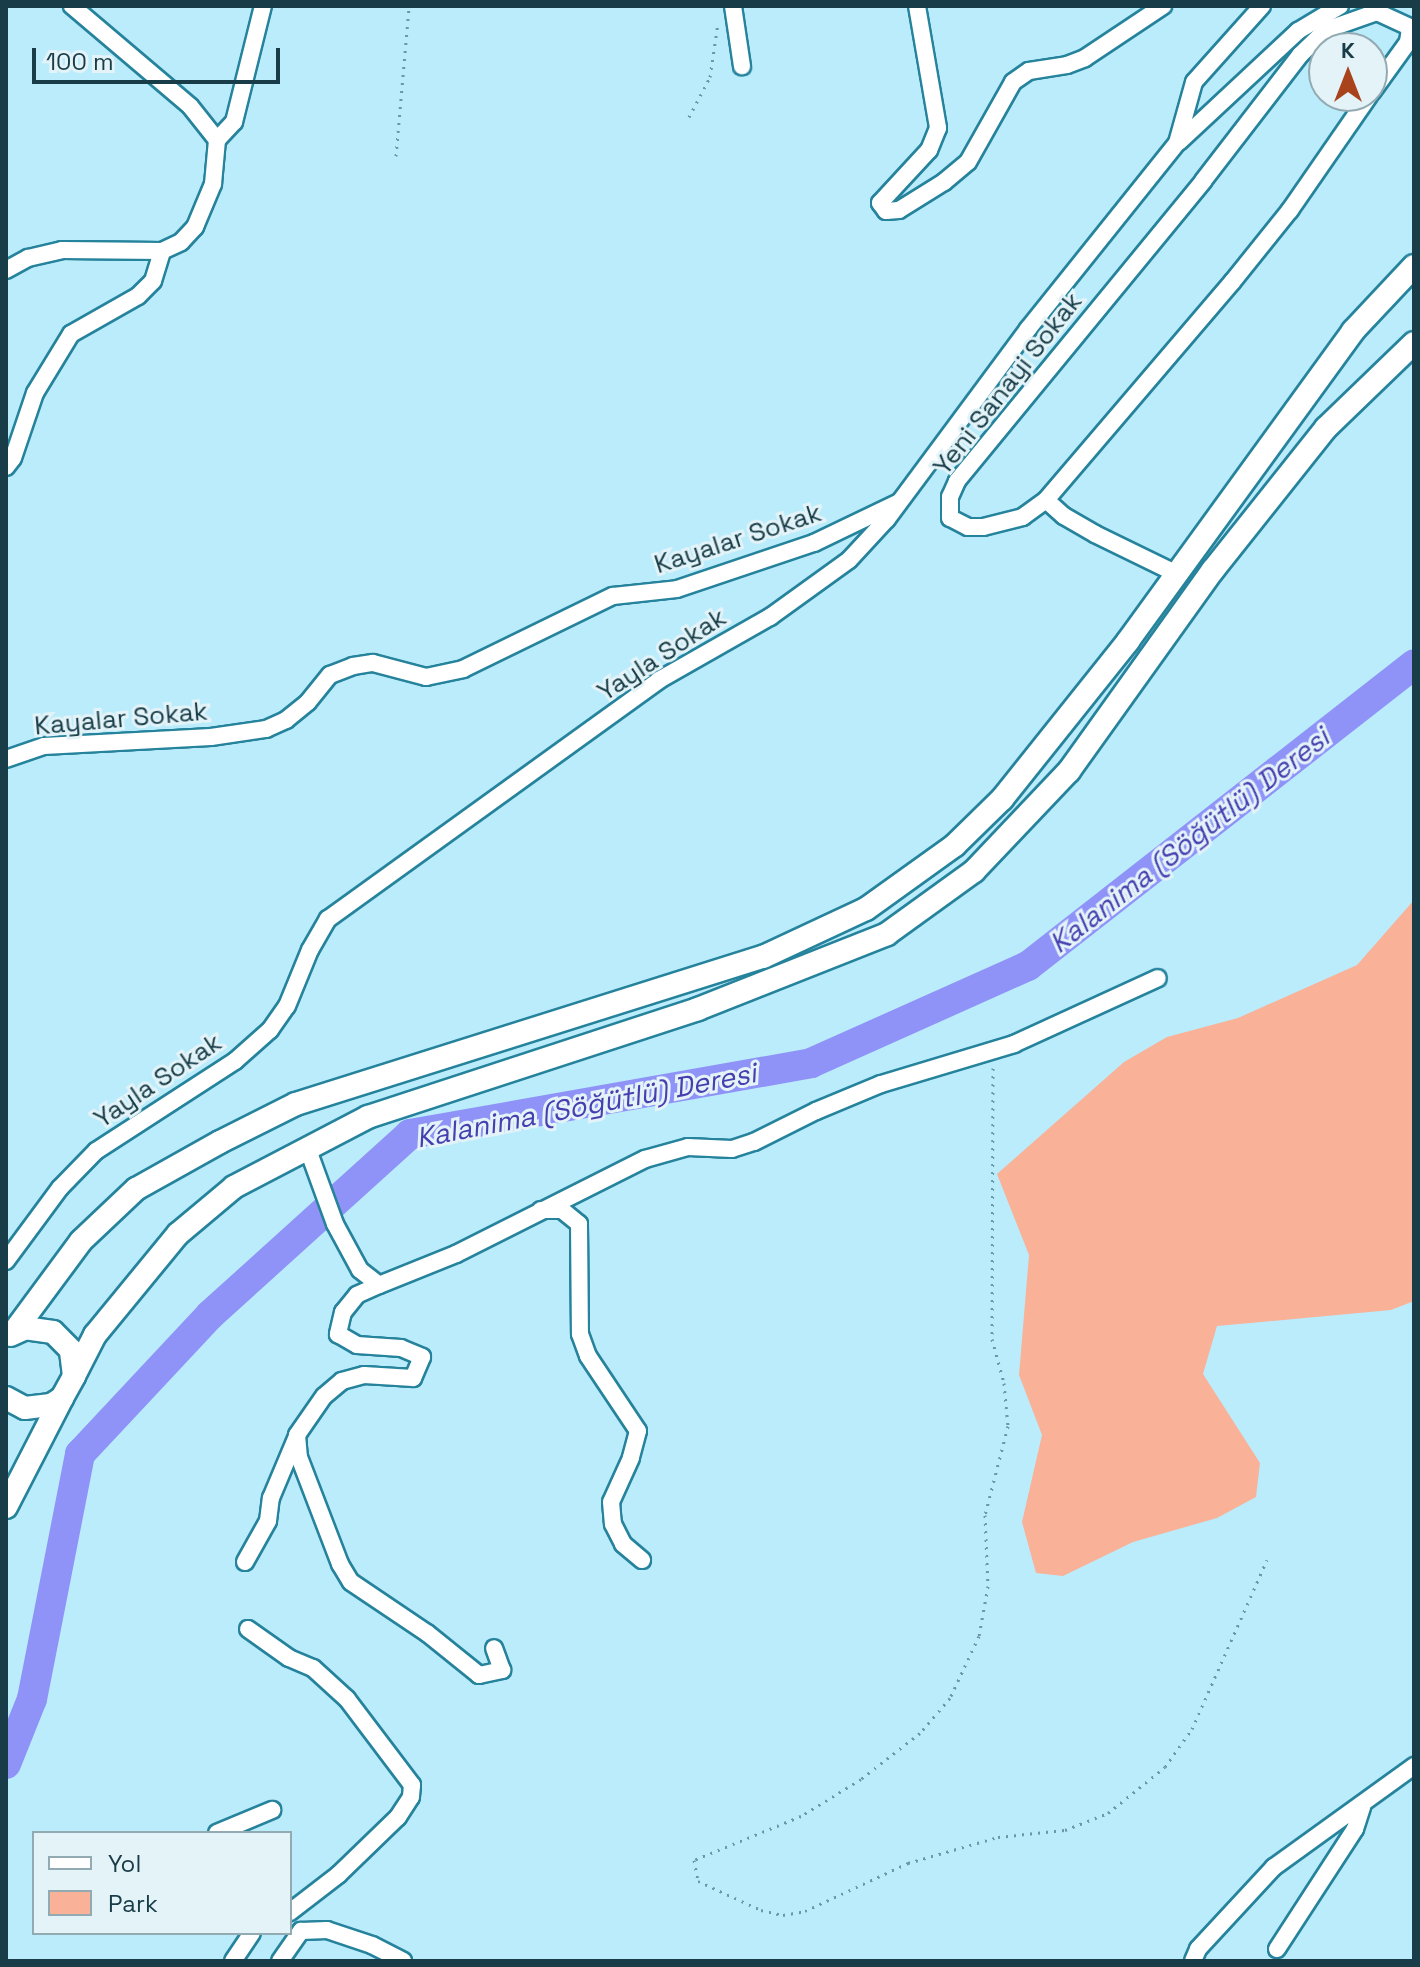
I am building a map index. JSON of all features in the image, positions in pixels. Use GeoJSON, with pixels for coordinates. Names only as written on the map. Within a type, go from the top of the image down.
{"type":"FeatureCollection","features":[{"type":"Feature","properties":{"kind":"main road"},"geometry":{"type":"LineString","coordinates":[[9,1335],[81,1241],[136,1189],[296,1104],[763,957],[866,909],[955,845],[1002,799],[1128,641],[1353,331],[1414,266]]}},
{"type":"Feature","properties":{"kind":"main road"},"geometry":{"type":"LineString","coordinates":[[6,1507],[95,1335],[178,1234],[234,1187],[368,1117],[698,1009],[887,934],[974,871],[1069,771],[1213,570],[1326,428],[1414,343]]}},
{"type":"Feature","properties":{"kind":"main road"},"geometry":{"type":"LineString","coordinates":[[9,1335],[26,1328],[53,1332],[71,1350],[74,1376]]}},
{"type":"Feature","properties":{"kind":"main road"},"geometry":{"type":"LineString","coordinates":[[6,1398],[25,1408],[38,1409],[62,1398]]}},
{"type":"Feature","properties":{"kind":"street"},"geometry":{"type":"LineString","coordinates":[[72,6],[190,106],[217,140]]}},
{"type":"Feature","properties":{"kind":"street"},"geometry":{"type":"LineString","coordinates":[[6,270],[28,258],[62,250],[162,251],[181,242],[195,227],[213,184],[217,140],[234,122],[263,6]]}},
{"type":"Feature","properties":{"kind":"street"},"geometry":{"type":"LineString","coordinates":[[733,6],[742,66]]}},
{"type":"Feature","properties":{"kind":"street"},"geometry":{"type":"LineString","coordinates":[[920,9],[938,128],[929,150],[880,203],[886,211],[899,210],[944,182],[968,162],[1013,82],[1029,71],[1067,65],[1085,58],[1163,6]]}},
{"type":"Feature","properties":{"kind":"street","name":"Yayla Sokak"},"geometry":{"type":"LineString","coordinates":[[6,1261],[60,1188],[96,1151],[235,1061],[270,1030],[287,1006],[310,950],[328,919],[659,680],[770,617],[849,560],[901,501],[1028,329],[1177,143],[1194,82],[1262,6]]}},
{"type":"Feature","properties":{"kind":"street"},"geometry":{"type":"LineString","coordinates":[[1177,143],[1298,31],[1340,6]]}},
{"type":"Feature","properties":{"kind":"street"},"geometry":{"type":"LineString","coordinates":[[1378,9],[1412,29]]}},
{"type":"Feature","properties":{"kind":"street","name":"Yeni Sanayi Sokak"},"geometry":{"type":"LineString","coordinates":[[1358,112],[1290,210],[1233,281],[1046,500],[1023,517],[983,527],[956,523],[950,518],[948,508],[957,481],[1203,181],[1300,55],[1326,30],[1378,9]]}},
{"type":"Feature","properties":{"kind":"street","name":"Yeni Sanayi Sokak"},"geometry":{"type":"LineString","coordinates":[[1388,69],[1408,42],[1412,29]]}},
{"type":"Feature","properties":{"kind":"street"},"geometry":{"type":"LineString","coordinates":[[6,467],[13,458],[35,393],[71,334],[138,296],[153,281],[162,251]]}},
{"type":"Feature","properties":{"kind":"street"},"geometry":{"type":"LineString","coordinates":[[1046,500],[1085,528],[1175,573]]}},
{"type":"Feature","properties":{"kind":"street","name":"Kayalar Sokak"},"geometry":{"type":"LineString","coordinates":[[6,759],[44,746],[211,737],[266,729],[286,720],[308,702],[330,675],[353,666],[373,663],[426,677],[463,669],[613,596],[677,589],[814,543],[901,501]]}},
{"type":"Feature","properties":{"kind":"street"},"geometry":{"type":"LineString","coordinates":[[245,1562],[268,1521],[271,1498],[297,1435],[324,1396],[342,1381],[364,1375],[413,1378],[422,1357],[401,1348],[357,1345],[338,1334],[343,1312],[357,1295],[456,1254],[645,1159],[688,1147],[732,1149],[754,1142],[816,1111],[881,1084],[993,1052],[1158,978]]}},
{"type":"Feature","properties":{"kind":"street"},"geometry":{"type":"LineString","coordinates":[[307,1147],[335,1224],[360,1270],[379,1285]]}},
{"type":"Feature","properties":{"kind":"street"},"geometry":{"type":"LineString","coordinates":[[540,1210],[562,1210],[579,1224],[580,1334],[588,1356],[638,1431],[631,1458],[611,1502],[613,1524],[623,1544],[642,1560]]}},
{"type":"Feature","properties":{"kind":"street"},"geometry":{"type":"LineString","coordinates":[[297,1435],[299,1457],[340,1564],[351,1582],[427,1633],[479,1675],[502,1670],[494,1648]]}},
{"type":"Feature","properties":{"kind":"street"},"geometry":{"type":"LineString","coordinates":[[248,1629],[289,1658],[313,1668],[347,1699],[412,1785],[406,1807],[390,1825],[338,1875],[292,1910]]}},
{"type":"Feature","properties":{"kind":"street"},"geometry":{"type":"LineString","coordinates":[[1193,1961],[1198,1949],[1274,1867],[1362,1807],[1414,1766]]}},
{"type":"Feature","properties":{"kind":"street"},"geometry":{"type":"LineString","coordinates":[[1277,1949],[1355,1829],[1362,1807]]}},
{"type":"Feature","properties":{"kind":"street"},"geometry":{"type":"LineString","coordinates":[[222,1831],[272,1810]]}},
{"type":"Feature","properties":{"kind":"street"},"geometry":{"type":"LineString","coordinates":[[280,1961],[296,1928],[327,1930],[372,1945],[403,1961]]}},
{"type":"Feature","properties":{"kind":"street"},"geometry":{"type":"LineString","coordinates":[[233,1961],[251,1935]]}},
{"type":"Feature","properties":{"kind":"path"},"geometry":{"type":"LineString","coordinates":[[396,156],[409,6]]}},
{"type":"Feature","properties":{"kind":"path"},"geometry":{"type":"LineString","coordinates":[[689,117],[710,77],[719,19]]}},
{"type":"Feature","properties":{"kind":"path"},"geometry":{"type":"LineString","coordinates":[[993,1052],[992,1339],[1004,1383],[1008,1426],[985,1515],[988,1586],[979,1636],[950,1698],[920,1733],[861,1779],[801,1816],[694,1860],[698,1881],[761,1910],[783,1915],[805,1911],[908,1863],[998,1837],[1065,1830],[1108,1813],[1165,1767],[1192,1729],[1267,1560]]}},
{"type":"Feature","properties":{"kind":"green space"},"geometry":{"type":"Polygon","coordinates":[[[1414,900],[1414,1301],[1391,1310],[1217,1326],[1203,1374],[1260,1463],[1256,1497],[1217,1518],[1133,1542],[1063,1576],[1036,1573],[1022,1522],[1042,1435],[1019,1375],[1029,1255],[997,1174],[1124,1062],[1167,1037],[1238,1018],[1357,965],[1414,900]]]}},
{"type":"Feature","properties":{"kind":"waterway","name":"Kalanima (Söğütlü) Deresi"},"geometry":{"type":"LineString","coordinates":[[6,1764],[32,1699],[80,1454],[210,1315],[410,1134],[811,1063],[1028,966],[1414,664]]}}]}
